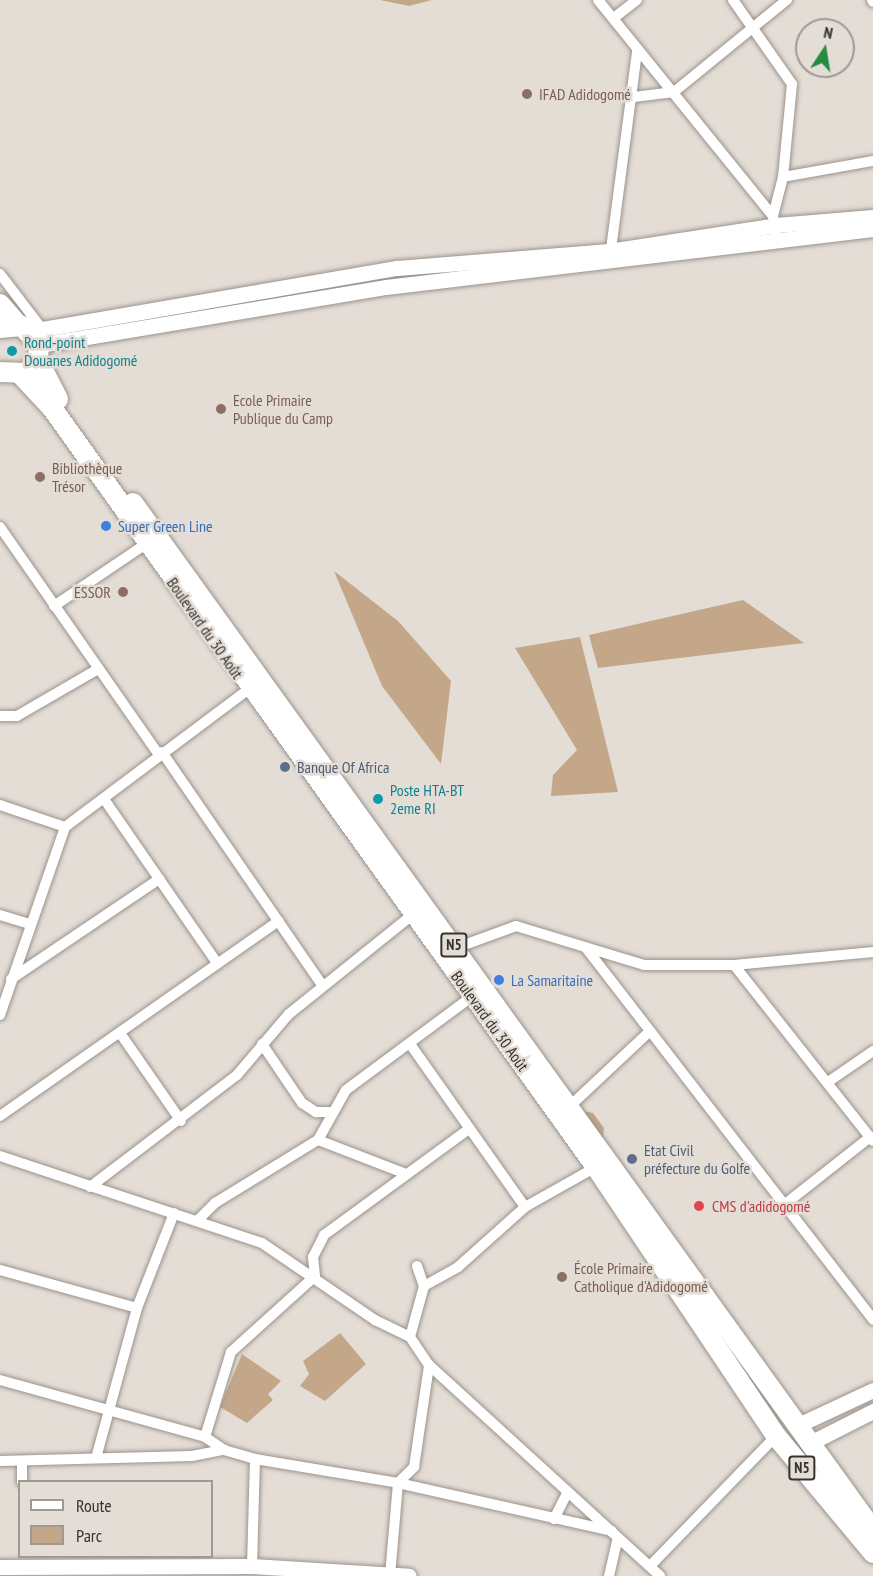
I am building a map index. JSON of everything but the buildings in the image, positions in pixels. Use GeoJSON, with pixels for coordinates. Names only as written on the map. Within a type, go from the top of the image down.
{"type":"FeatureCollection","features":[{"type":"Feature","properties":{"kind":"highway","name":"Boulevard du 30 Août"},"geometry":{"type":"LineString","coordinates":[[0,304],[28,336],[44,379],[389,867],[412,915],[478,992],[873,1530]]}},
{"type":"Feature","properties":{"kind":"highway","name":"N5"},"geometry":{"type":"LineString","coordinates":[[6,374],[28,336]]}},
{"type":"Feature","properties":{"kind":"highway","name":"Boulevard du 30 Août"},"geometry":{"type":"LineString","coordinates":[[6,374],[51,408],[249,689],[456,948],[478,992]]}},
{"type":"Feature","properties":{"kind":"highway","name":"Boulevard du 30 Août"},"geometry":{"type":"LineString","coordinates":[[564,1110],[596,1167],[776,1436],[873,1553]]}},
{"type":"Feature","properties":{"kind":"highway"},"geometry":{"type":"LineString","coordinates":[[776,1436],[796,1426]]}},
{"type":"Feature","properties":{"kind":"highway"},"geometry":{"type":"LineString","coordinates":[[790,1454],[810,1443]]}},
{"type":"Feature","properties":{"kind":"main road"},"geometry":{"type":"LineString","coordinates":[[28,336],[610,257],[775,227],[873,217]]}},
{"type":"Feature","properties":{"kind":"main road"},"geometry":{"type":"LineString","coordinates":[[775,227],[873,229]]}},
{"type":"Feature","properties":{"kind":"main road"},"geometry":{"type":"LineString","coordinates":[[796,1426],[873,1390]]}},
{"type":"Feature","properties":{"kind":"main road"},"geometry":{"type":"LineString","coordinates":[[810,1443],[873,1411]]}},
{"type":"Feature","properties":{"kind":"main road"},"geometry":{"type":"LineString","coordinates":[[0,1567],[20,1562],[229,1572],[252,1566],[410,1576]]}},
{"type":"Feature","properties":{"kind":"street"},"geometry":{"type":"LineString","coordinates":[[598,0],[615,17],[637,52],[674,92],[775,227]]}},
{"type":"Feature","properties":{"kind":"street"},"geometry":{"type":"LineString","coordinates":[[615,17],[637,0]]}},
{"type":"Feature","properties":{"kind":"street"},"geometry":{"type":"LineString","coordinates":[[733,0],[756,26],[792,84],[783,177],[775,227]]}},
{"type":"Feature","properties":{"kind":"street"},"geometry":{"type":"LineString","coordinates":[[634,97],[674,92],[788,0]]}},
{"type":"Feature","properties":{"kind":"street"},"geometry":{"type":"LineString","coordinates":[[610,257],[634,97],[637,52]]}},
{"type":"Feature","properties":{"kind":"street"},"geometry":{"type":"LineString","coordinates":[[783,177],[873,161]]}},
{"type":"Feature","properties":{"kind":"street"},"geometry":{"type":"LineString","coordinates":[[0,274],[28,336]]}},
{"type":"Feature","properties":{"kind":"street"},"geometry":{"type":"LineString","coordinates":[[0,527],[323,986]]}},
{"type":"Feature","properties":{"kind":"street"},"geometry":{"type":"LineString","coordinates":[[54,606],[146,544]]}},
{"type":"Feature","properties":{"kind":"street"},"geometry":{"type":"LineString","coordinates":[[0,716],[17,716],[98,669]]}},
{"type":"Feature","properties":{"kind":"street"},"geometry":{"type":"LineString","coordinates":[[0,1015],[29,924],[65,827],[249,689]]}},
{"type":"Feature","properties":{"kind":"street"},"geometry":{"type":"LineString","coordinates":[[104,799],[217,963]]}},
{"type":"Feature","properties":{"kind":"street"},"geometry":{"type":"LineString","coordinates":[[0,805],[65,827]]}},
{"type":"Feature","properties":{"kind":"street"},"geometry":{"type":"LineString","coordinates":[[11,979],[159,879]]}},
{"type":"Feature","properties":{"kind":"street"},"geometry":{"type":"LineString","coordinates":[[0,915],[29,924]]}},
{"type":"Feature","properties":{"kind":"street"},"geometry":{"type":"LineString","coordinates":[[90,1187],[181,1121],[237,1076],[262,1044],[323,986],[412,915]]}},
{"type":"Feature","properties":{"kind":"street"},"geometry":{"type":"LineString","coordinates":[[0,1116],[279,921]]}},
{"type":"Feature","properties":{"kind":"street"},"geometry":{"type":"LineString","coordinates":[[456,948],[516,926],[644,965],[734,965],[873,952]]}},
{"type":"Feature","properties":{"kind":"street"},"geometry":{"type":"LineString","coordinates":[[586,948],[649,1032],[872,1315]]}},
{"type":"Feature","properties":{"kind":"street"},"geometry":{"type":"LineString","coordinates":[[734,965],[871,1139],[784,1205]]}},
{"type":"Feature","properties":{"kind":"street"},"geometry":{"type":"LineString","coordinates":[[199,1219],[215,1203],[318,1140],[330,1112],[346,1090],[478,992]]}},
{"type":"Feature","properties":{"kind":"street"},"geometry":{"type":"LineString","coordinates":[[564,1110],[649,1032]]}},
{"type":"Feature","properties":{"kind":"street"},"geometry":{"type":"LineString","coordinates":[[120,1033],[181,1121]]}},
{"type":"Feature","properties":{"kind":"street"},"geometry":{"type":"LineString","coordinates":[[262,1044],[302,1103],[316,1113],[330,1112]]}},
{"type":"Feature","properties":{"kind":"street"},"geometry":{"type":"LineString","coordinates":[[410,1044],[525,1208]]}},
{"type":"Feature","properties":{"kind":"street"},"geometry":{"type":"LineString","coordinates":[[828,1082],[873,1051]]}},
{"type":"Feature","properties":{"kind":"street"},"geometry":{"type":"LineString","coordinates":[[315,1276],[313,1257],[324,1235],[469,1129]]}},
{"type":"Feature","properties":{"kind":"street"},"geometry":{"type":"LineString","coordinates":[[318,1140],[406,1174]]}},
{"type":"Feature","properties":{"kind":"street"},"geometry":{"type":"LineString","coordinates":[[0,1156],[90,1187],[199,1219],[262,1243],[315,1276],[375,1320],[410,1337],[429,1365],[660,1576]]}},
{"type":"Feature","properties":{"kind":"street"},"geometry":{"type":"LineString","coordinates":[[424,1286],[458,1268],[525,1208],[596,1167]]}},
{"type":"Feature","properties":{"kind":"street"},"geometry":{"type":"LineString","coordinates":[[96,1458],[106,1411],[137,1308],[174,1212]]}},
{"type":"Feature","properties":{"kind":"street"},"geometry":{"type":"LineString","coordinates":[[410,1337],[424,1286],[417,1266]]}},
{"type":"Feature","properties":{"kind":"street"},"geometry":{"type":"LineString","coordinates":[[0,1270],[137,1308]]}},
{"type":"Feature","properties":{"kind":"street"},"geometry":{"type":"LineString","coordinates":[[205,1437],[231,1352],[315,1276]]}},
{"type":"Feature","properties":{"kind":"street"},"geometry":{"type":"LineString","coordinates":[[390,1574],[398,1483],[414,1467],[429,1365]]}},
{"type":"Feature","properties":{"kind":"street"},"geometry":{"type":"LineString","coordinates":[[0,1380],[205,1437],[224,1450],[255,1459],[398,1483],[554,1519],[614,1536]]}},
{"type":"Feature","properties":{"kind":"street"},"geometry":{"type":"LineString","coordinates":[[650,1566],[776,1436]]}},
{"type":"Feature","properties":{"kind":"street"},"geometry":{"type":"LineString","coordinates":[[0,1461],[22,1462],[224,1450]]}},
{"type":"Feature","properties":{"kind":"street"},"geometry":{"type":"LineString","coordinates":[[252,1566],[255,1459]]}},
{"type":"Feature","properties":{"kind":"street"},"geometry":{"type":"LineString","coordinates":[[22,1462],[22,1480]]}},
{"type":"Feature","properties":{"kind":"street"},"geometry":{"type":"LineString","coordinates":[[554,1519],[568,1492]]}},
{"type":"Feature","properties":{"kind":"street"},"geometry":{"type":"LineString","coordinates":[[609,1576],[614,1536]]}},
{"type":"Feature","properties":{"kind":"green space"},"geometry":{"type":"Polygon","coordinates":[[[380,0],[432,0],[409,6],[380,0]]]}},
{"type":"Feature","properties":{"kind":"green space"},"geometry":{"type":"Polygon","coordinates":[[[334,571],[398,621],[451,681],[441,764],[382,686],[334,571]]]}},
{"type":"Feature","properties":{"kind":"green space"},"geometry":{"type":"Polygon","coordinates":[[[743,600],[804,643],[598,668],[589,635],[743,600]]]}},
{"type":"Feature","properties":{"kind":"green space"},"geometry":{"type":"Polygon","coordinates":[[[580,637],[618,792],[551,796],[553,775],[577,750],[515,648],[580,637]]]}},
{"type":"Feature","properties":{"kind":"green space"},"geometry":{"type":"Polygon","coordinates":[[[583,1111],[593,1113],[604,1128],[603,1139],[583,1111]]]}},
{"type":"Feature","properties":{"kind":"green space"},"geometry":{"type":"Polygon","coordinates":[[[340,1333],[366,1364],[325,1401],[300,1386],[309,1374],[303,1361],[340,1333]]]}},
{"type":"Feature","properties":{"kind":"green space"},"geometry":{"type":"Polygon","coordinates":[[[242,1354],[281,1381],[268,1394],[273,1400],[247,1423],[220,1407],[242,1354]]]}},
{"type":"Feature","properties":{"kind":"place","name":"IFAD Adidogomé"},"geometry":{"type":"Point","coordinates":[527,94]}},
{"type":"Feature","properties":{"kind":"place","name":"Rond-point Douanes Adidogomé"},"geometry":{"type":"Point","coordinates":[12,351]}},
{"type":"Feature","properties":{"kind":"place","name":"Ecole Primaire Publique du Camp"},"geometry":{"type":"Point","coordinates":[221,409]}},
{"type":"Feature","properties":{"kind":"place","name":"Bibliothèque Trésor"},"geometry":{"type":"Point","coordinates":[40,477]}},
{"type":"Feature","properties":{"kind":"place","name":"Super Green Line"},"geometry":{"type":"Point","coordinates":[106,526]}},
{"type":"Feature","properties":{"kind":"place","name":"ESSOR"},"geometry":{"type":"Point","coordinates":[123,592]}},
{"type":"Feature","properties":{"kind":"place","name":"Banque Of Africa"},"geometry":{"type":"Point","coordinates":[285,767]}},
{"type":"Feature","properties":{"kind":"place","name":"Poste HTA-BT 2eme RI"},"geometry":{"type":"Point","coordinates":[378,799]}},
{"type":"Feature","properties":{"kind":"place","name":"La Samaritaine"},"geometry":{"type":"Point","coordinates":[499,980]}},
{"type":"Feature","properties":{"kind":"place","name":"Etat Civil préfecture du Golfe"},"geometry":{"type":"Point","coordinates":[632,1159]}},
{"type":"Feature","properties":{"kind":"place","name":"CMS d'adidogomé"},"geometry":{"type":"Point","coordinates":[699,1206]}},
{"type":"Feature","properties":{"kind":"place","name":"École Primaire Catholique d'Adidogomé"},"geometry":{"type":"Point","coordinates":[562,1277]}}]}
